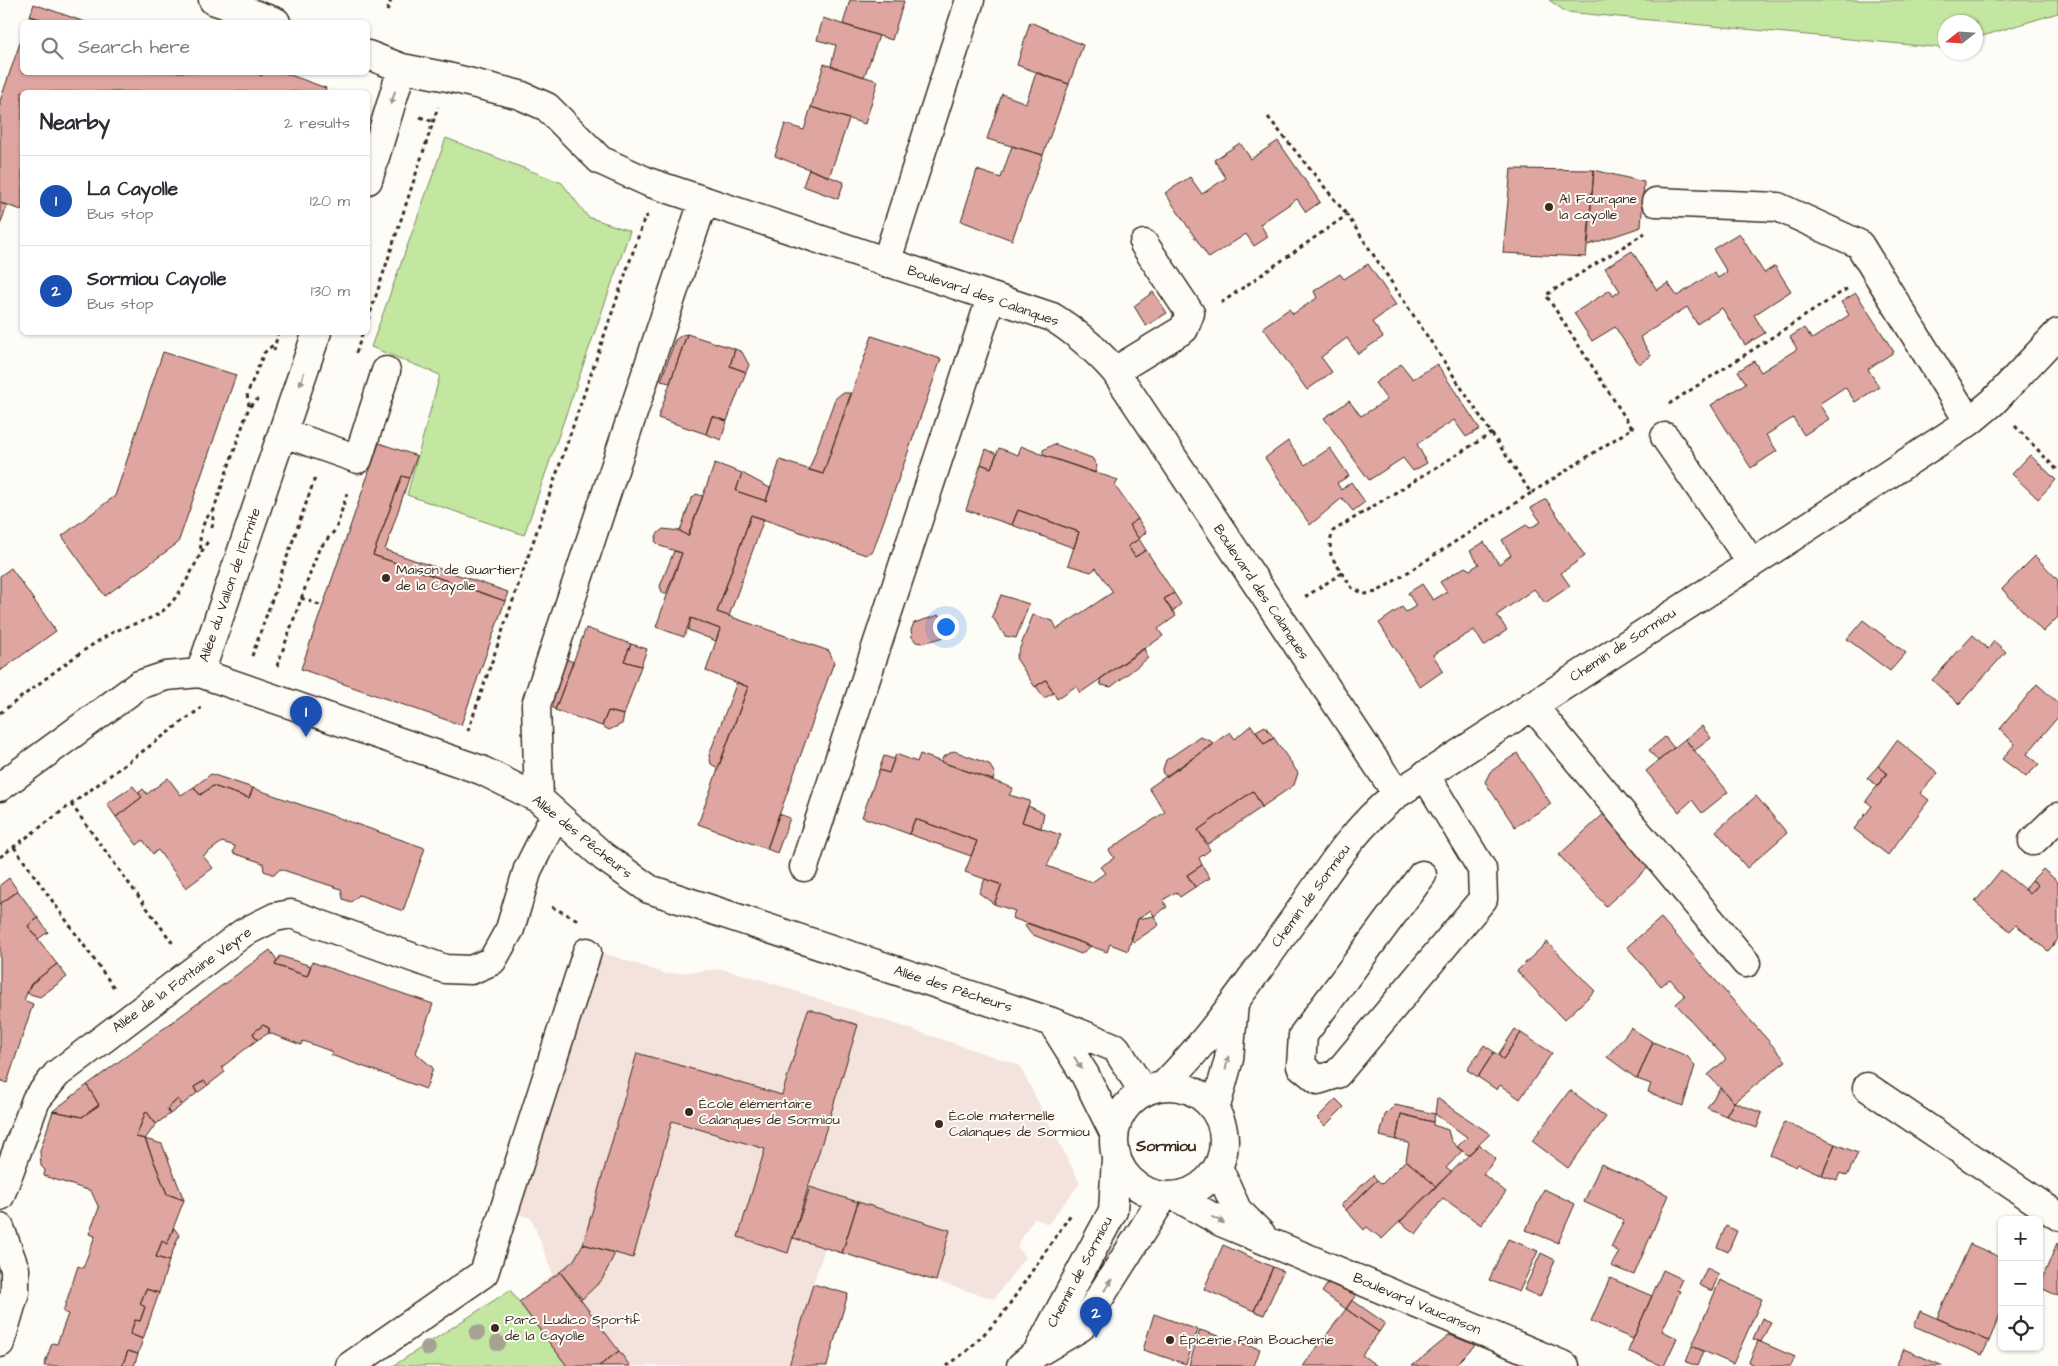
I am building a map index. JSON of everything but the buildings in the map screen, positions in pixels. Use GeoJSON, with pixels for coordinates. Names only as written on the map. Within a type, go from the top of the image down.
{"type":"FeatureCollection","features":[{"type":"Feature","properties":{"kind":"street"},"geometry":{"type":"LineString","coordinates":[[213,0],[270,20]]}},
{"type":"Feature","properties":{"kind":"street"},"geometry":{"type":"LineString","coordinates":[[886,263],[970,0]]}},
{"type":"Feature","properties":{"kind":"street","name":"Boulevard des Calanques"},"geometry":{"type":"LineString","coordinates":[[370,56],[402,68],[448,76],[520,95],[547,107],[600,160],[648,182],[703,202],[1052,317],[1090,344],[1115,371],[1397,794]]}},
{"type":"Feature","properties":{"kind":"street"},"geometry":{"type":"LineString","coordinates":[[370,173],[402,68]]}},
{"type":"Feature","properties":{"kind":"street"},"geometry":{"type":"LineString","coordinates":[[547,807],[536,705],[703,202]]}},
{"type":"Feature","properties":{"kind":"street"},"geometry":{"type":"LineString","coordinates":[[1656,202],[1778,207],[1860,244],[1970,422]]}},
{"type":"Feature","properties":{"kind":"street"},"geometry":{"type":"LineString","coordinates":[[1115,371],[1184,329],[1190,313],[1144,244]]}},
{"type":"Feature","properties":{"kind":"street"},"geometry":{"type":"LineString","coordinates":[[804,867],[991,298]]}},
{"type":"Feature","properties":{"kind":"street","name":"Chemin de Sormiou"},"geometry":{"type":"LineString","coordinates":[[1154,1088],[1196,1053],[1234,1004],[1339,855],[1379,808],[1425,775],[1532,705],[1970,422],[1993,402],[2058,333]]}},
{"type":"Feature","properties":{"kind":"street","name":"Allée du Vallon de l’Ermite"},"geometry":{"type":"LineString","coordinates":[[0,787],[139,685],[166,676],[200,673],[284,433],[316,335]]}},
{"type":"Feature","properties":{"kind":"street"},"geometry":{"type":"LineString","coordinates":[[284,433],[358,459],[386,371]]}},
{"type":"Feature","properties":{"kind":"street"},"geometry":{"type":"LineString","coordinates":[[1665,437],[1751,562]]}},
{"type":"Feature","properties":{"kind":"street","name":"Allée des Pêcheurs"},"geometry":{"type":"LineString","coordinates":[[200,673],[481,770],[547,807],[604,857],[648,889],[1052,1022],[1116,1048],[1154,1088]]}},
{"type":"Feature","properties":{"kind":"street"},"geometry":{"type":"LineString","coordinates":[[1532,705],[1746,963]]}},
{"type":"Feature","properties":{"kind":"street"},"geometry":{"type":"LineString","coordinates":[[1422,875],[1303,1035],[1301,1066],[1318,1080],[1336,1074],[1484,900],[1482,869],[1425,775]]}},
{"type":"Feature","properties":{"kind":"street","name":"Allée de la Fontaine Veyre"},"geometry":{"type":"LineString","coordinates":[[0,1196],[36,1100],[57,1074],[243,932],[275,917],[291,914],[446,969],[471,970],[492,960],[510,929],[547,807]]}},
{"type":"Feature","properties":{"kind":"street"},"geometry":{"type":"LineString","coordinates":[[2034,841],[2058,816]]}},
{"type":"Feature","properties":{"kind":"street"},"geometry":{"type":"LineString","coordinates":[[350,1366],[484,1273],[586,952]]}},
{"type":"Feature","properties":{"kind":"street","name":"Chemin de Sormiou"},"geometry":{"type":"LineString","coordinates":[[1215,1110],[1228,1059],[1234,1004]]}},
{"type":"Feature","properties":{"kind":"street"},"geometry":{"type":"LineString","coordinates":[[1052,1022],[1085,1075],[1115,1146],[1123,1173],[1134,1185],[1148,1193],[1170,1196],[1193,1191],[1208,1181],[1218,1167],[1224,1153],[1225,1138],[1222,1123],[1215,1110],[1205,1099],[1192,1090],[1178,1086],[1154,1088],[1129,1102],[1119,1116],[1115,1146]]}},
{"type":"Feature","properties":{"kind":"street"},"geometry":{"type":"LineString","coordinates":[[1867,1087],[2058,1216]]}},
{"type":"Feature","properties":{"kind":"street","name":"Chemin de Sormiou"},"geometry":{"type":"LineString","coordinates":[[1029,1359],[1113,1211],[1115,1146]]}},
{"type":"Feature","properties":{"kind":"street","name":"Boulevard Vaucanson"},"geometry":{"type":"LineString","coordinates":[[1218,1167],[1237,1210],[1269,1242]]}},
{"type":"Feature","properties":{"kind":"street","name":"Chemin de Sormiou"},"geometry":{"type":"LineString","coordinates":[[1029,1359],[1081,1327],[1170,1196]]}},
{"type":"Feature","properties":{"kind":"street","name":"Boulevard Vaucanson"},"geometry":{"type":"LineString","coordinates":[[1170,1196],[1221,1222],[1565,1366]]}},
{"type":"Feature","properties":{"kind":"street"},"geometry":{"type":"LineString","coordinates":[[0,1228],[16,1270],[15,1292],[0,1342]]}},
{"type":"Feature","properties":{"kind":"path"},"geometry":{"type":"LineString","coordinates":[[387,11],[390,0]]}},
{"type":"Feature","properties":{"kind":"path"},"geometry":{"type":"LineString","coordinates":[[370,314],[441,100]]}},
{"type":"Feature","properties":{"kind":"path"},"geometry":{"type":"LineString","coordinates":[[1268,117],[1347,215],[1531,493]]}},
{"type":"Feature","properties":{"kind":"path"},"geometry":{"type":"LineString","coordinates":[[1632,428],[1546,295],[1648,231],[1656,202]]}},
{"type":"Feature","properties":{"kind":"path"},"geometry":{"type":"LineString","coordinates":[[457,762],[645,217],[652,214]]}},
{"type":"Feature","properties":{"kind":"path"},"geometry":{"type":"LineString","coordinates":[[1184,329],[1347,215]]}},
{"type":"Feature","properties":{"kind":"path"},"geometry":{"type":"LineString","coordinates":[[1668,404],[1875,270]]}},
{"type":"Feature","properties":{"kind":"path"},"geometry":{"type":"LineString","coordinates":[[0,712],[109,634],[134,622],[150,618],[164,609],[176,597],[201,550],[208,542],[215,520],[214,509],[250,407],[248,394],[264,353],[274,344],[277,335]]}},
{"type":"Feature","properties":{"kind":"path"},"geometry":{"type":"LineString","coordinates":[[354,359],[362,335]]}},
{"type":"Feature","properties":{"kind":"path"},"geometry":{"type":"LineString","coordinates":[[1993,402],[2058,471]]}},
{"type":"Feature","properties":{"kind":"path"},"geometry":{"type":"LineString","coordinates":[[1492,433],[1333,531],[1330,542],[1331,556],[1352,588],[1365,594],[1377,592],[1638,424]]}},
{"type":"Feature","properties":{"kind":"path"},"geometry":{"type":"LineString","coordinates":[[241,687],[325,447]]}},
{"type":"Feature","properties":{"kind":"path"},"geometry":{"type":"LineString","coordinates":[[278,661],[319,549],[336,529],[358,459]]}},
{"type":"Feature","properties":{"kind":"path"},"geometry":{"type":"LineString","coordinates":[[201,550],[198,539],[207,516],[214,509]]}},
{"type":"Feature","properties":{"kind":"path"},"geometry":{"type":"LineString","coordinates":[[1276,615],[1342,573]]}},
{"type":"Feature","properties":{"kind":"path"},"geometry":{"type":"LineString","coordinates":[[301,598],[322,606]]}},
{"type":"Feature","properties":{"kind":"path"},"geometry":{"type":"LineString","coordinates":[[0,857],[204,705]]}},
{"type":"Feature","properties":{"kind":"path"},"geometry":{"type":"LineString","coordinates":[[71,804],[192,971]]}},
{"type":"Feature","properties":{"kind":"path"},"geometry":{"type":"LineString","coordinates":[[14,847],[101,970]]}},
{"type":"Feature","properties":{"kind":"path"},"geometry":{"type":"LineString","coordinates":[[522,893],[595,928],[586,952]]}},
{"type":"Feature","properties":{"kind":"path"},"geometry":{"type":"LineString","coordinates":[[947,1366],[968,1350],[1000,1318],[1076,1207]]}},
{"type":"Feature","properties":{"kind":"shaded area","name":"École élémentaire Calanques de Sormiou"},"geometry":{"type":"Polygon","coordinates":[[[601,952],[666,974],[722,969],[753,977],[1019,1065],[1080,1183],[1048,1224],[1034,1218],[1017,1246],[1025,1257],[994,1299],[825,1248],[813,1284],[848,1294],[827,1366],[568,1366],[520,1301],[553,1274],[531,1218],[511,1212],[601,952]]]}},
{"type":"Feature","properties":{"kind":"green space"},"geometry":{"type":"Polygon","coordinates":[[[1549,0],[2058,0],[2058,13],[1983,36],[1983,15],[1938,15],[1938,48],[1566,12],[1549,0]]]}},
{"type":"Feature","properties":{"kind":"green space"},"geometry":{"type":"Polygon","coordinates":[[[446,138],[562,183],[588,217],[630,231],[524,535],[407,495],[440,375],[371,347],[446,138]]]}},
{"type":"Feature","properties":{"kind":"green space","name":"Parc Ludico Sportif de la Cayolle"},"geometry":{"type":"Polygon","coordinates":[[[510,1290],[567,1366],[393,1366],[510,1290]]]}},
{"type":"Feature","properties":{"kind":"place","name":"Al Fourqane la cayolle"},"geometry":{"type":"Point","coordinates":[1549,207]}},
{"type":"Feature","properties":{"kind":"place","name":"Maison de Quartier de la Cayolle"},"geometry":{"type":"Point","coordinates":[386,578]}},
{"type":"Feature","properties":{"kind":"place","name":"La Cayolle"},"geometry":{"type":"Point","coordinates":[306,737]}},
{"type":"Feature","properties":{"kind":"place","name":"École élémentaire Calanques de Sormiou"},"geometry":{"type":"Point","coordinates":[689,1112]}},
{"type":"Feature","properties":{"kind":"place","name":"École maternelle Calanques de Sormiou"},"geometry":{"type":"Point","coordinates":[939,1124]}},
{"type":"Feature","properties":{"kind":"place","name":"Parc Ludico Sportif de la Cayolle"},"geometry":{"type":"Point","coordinates":[495,1328]}},
{"type":"Feature","properties":{"kind":"place","name":"Sormiou Cayolle"},"geometry":{"type":"Point","coordinates":[1096,1338]}},
{"type":"Feature","properties":{"kind":"place","name":"Épicerie Pain Boucherie"},"geometry":{"type":"Point","coordinates":[1170,1340]}},
{"type":"Feature","properties":{"kind":"district","name":"Sormiou"},"geometry":{"type":"Point","coordinates":[1166,1146]}}]}
